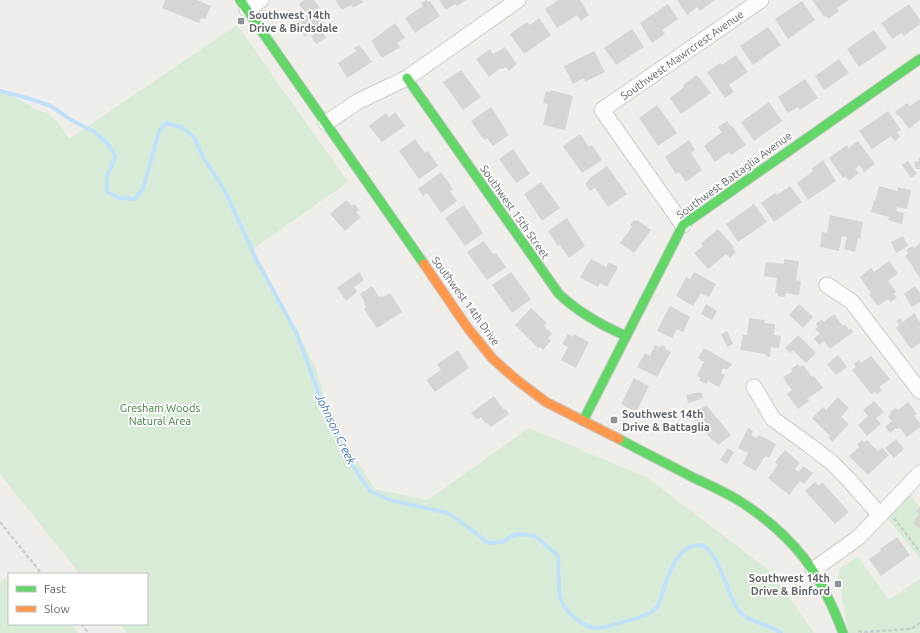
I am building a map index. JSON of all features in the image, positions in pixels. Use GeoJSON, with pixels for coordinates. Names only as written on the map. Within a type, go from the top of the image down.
{"type":"FeatureCollection","features":[{"type":"Feature","properties":{"kind":"street"},"geometry":{"type":"LineString","coordinates":[[244,5],[261,0]]}},
{"type":"Feature","properties":{"kind":"street"},"geometry":{"type":"LineString","coordinates":[[326,123],[357,102],[407,78],[518,0]]}},
{"type":"Feature","properties":{"kind":"street","name":"Southwest Mawrcrest Avenue"},"geometry":{"type":"LineString","coordinates":[[683,225],[602,110],[761,0]]}},
{"type":"Feature","properties":{"kind":"street","name":"Southwest 14th Drive"},"geometry":{"type":"LineString","coordinates":[[244,5],[467,327],[492,358],[518,381],[546,402],[738,500],[770,523],[798,551],[812,570],[829,598],[843,633]]}},
{"type":"Feature","properties":{"kind":"street","name":"Southwest Battaglia Avenue"},"geometry":{"type":"LineString","coordinates":[[583,421],[683,225],[920,59]]}},
{"type":"Feature","properties":{"kind":"street","name":"Southwest 15th Street"},"geometry":{"type":"LineString","coordinates":[[407,78],[559,294],[569,304],[592,320],[626,336]]}},
{"type":"Feature","properties":{"kind":"street"},"geometry":{"type":"LineString","coordinates":[[827,285],[852,302],[920,391]]}},
{"type":"Feature","properties":{"kind":"street"},"geometry":{"type":"LineString","coordinates":[[754,387],[774,419],[831,462],[883,512]]}},
{"type":"Feature","properties":{"kind":"street"},"geometry":{"type":"LineString","coordinates":[[812,570],[858,538],[920,473]]}},
{"type":"Feature","properties":{"kind":"path"},"geometry":{"type":"LineString","coordinates":[[883,512],[920,552]]}},
{"type":"Feature","properties":{"kind":"path"},"geometry":{"type":"LineString","coordinates":[[0,522],[41,573]]}},
{"type":"Feature","properties":{"kind":"path"},"geometry":{"type":"LineString","coordinates":[[855,630],[864,632],[909,629],[920,623]]}},
{"type":"Feature","properties":{"kind":"path"},"geometry":{"type":"LineString","coordinates":[[82,625],[89,633]]}},
{"type":"Feature","properties":{"kind":"green space","name":"Gresham Woods Natural Area"},"geometry":{"type":"Polygon","coordinates":[[[237,25],[348,182],[253,249],[315,366],[323,393],[337,423],[342,438],[375,489],[428,500],[529,428],[648,478],[772,573],[814,633],[127,633],[121,625],[148,625],[148,573],[79,573],[0,474],[0,90],[33,107],[32,108],[47,113],[56,120],[69,139],[237,25]]]}},
{"type":"Feature","properties":{"kind":"green space"},"geometry":{"type":"Polygon","coordinates":[[[904,489],[920,507],[920,559],[886,516],[904,489]]]}},
{"type":"Feature","properties":{"kind":"green space"},"geometry":{"type":"Polygon","coordinates":[[[858,557],[889,600],[920,579],[920,633],[848,633],[838,575],[840,568],[858,557]]]}},
{"type":"Feature","properties":{"kind":"green space"},"geometry":{"type":"Polygon","coordinates":[[[8,577],[8,625],[71,625],[78,633],[0,633],[0,582],[8,577]]]}},
{"type":"Feature","properties":{"kind":"building"},"geometry":{"type":"Polygon","coordinates":[[[165,0],[197,0],[211,6],[205,19],[201,18],[199,23],[162,8],[165,0]]]}},
{"type":"Feature","properties":{"kind":"building"},"geometry":{"type":"Polygon","coordinates":[[[304,0],[314,0],[320,8],[316,10],[325,18],[324,23],[305,37],[295,22],[306,14],[299,4],[304,0]]]}},
{"type":"Feature","properties":{"kind":"building"},"geometry":{"type":"Polygon","coordinates":[[[335,0],[362,0],[363,2],[353,8],[351,5],[342,10],[335,0]]]}},
{"type":"Feature","properties":{"kind":"building"},"geometry":{"type":"Polygon","coordinates":[[[426,0],[429,2],[430,1],[440,16],[415,33],[405,18],[423,6],[421,3],[426,0]]]}},
{"type":"Feature","properties":{"kind":"building"},"geometry":{"type":"Polygon","coordinates":[[[439,0],[466,0],[457,6],[455,4],[446,10],[439,0]]]}},
{"type":"Feature","properties":{"kind":"building"},"geometry":{"type":"Polygon","coordinates":[[[558,0],[580,0],[589,15],[581,21],[577,15],[557,28],[545,9],[558,0]]]}},
{"type":"Feature","properties":{"kind":"building"},"geometry":{"type":"Polygon","coordinates":[[[677,0],[715,0],[700,11],[697,7],[687,15],[677,0]]]}},
{"type":"Feature","properties":{"kind":"building"},"geometry":{"type":"Polygon","coordinates":[[[812,0],[849,0],[837,8],[839,11],[828,19],[826,16],[824,17],[812,0]]]}},
{"type":"Feature","properties":{"kind":"building"},"geometry":{"type":"Polygon","coordinates":[[[802,1],[815,20],[788,39],[775,19],[802,1]]]}},
{"type":"Feature","properties":{"kind":"building"},"geometry":{"type":"Polygon","coordinates":[[[668,4],[678,19],[662,30],[665,34],[652,43],[640,23],[668,4]]]}},
{"type":"Feature","properties":{"kind":"building"},"geometry":{"type":"Polygon","coordinates":[[[909,4],[920,20],[920,24],[904,36],[902,33],[892,39],[881,23],[909,4]]]}},
{"type":"Feature","properties":{"kind":"building"},"geometry":{"type":"Polygon","coordinates":[[[539,18],[551,35],[524,54],[510,34],[527,22],[530,25],[539,18]]]}},
{"type":"Feature","properties":{"kind":"building"},"geometry":{"type":"Polygon","coordinates":[[[395,23],[405,38],[397,43],[400,47],[382,58],[371,41],[395,23]]]}},
{"type":"Feature","properties":{"kind":"building"},"geometry":{"type":"Polygon","coordinates":[[[768,27],[781,45],[753,65],[740,46],[768,27]]]}},
{"type":"Feature","properties":{"kind":"building"},"geometry":{"type":"Polygon","coordinates":[[[321,29],[326,38],[316,44],[311,36],[321,29]]]}},
{"type":"Feature","properties":{"kind":"building"},"geometry":{"type":"Polygon","coordinates":[[[632,29],[644,47],[616,65],[604,48],[632,29]]]}},
{"type":"Feature","properties":{"kind":"building"},"geometry":{"type":"Polygon","coordinates":[[[874,30],[887,48],[859,67],[847,49],[874,30]]]}},
{"type":"Feature","properties":{"kind":"building"},"geometry":{"type":"Polygon","coordinates":[[[359,45],[372,62],[347,78],[338,63],[356,51],[354,48],[359,45]]]}},
{"type":"Feature","properties":{"kind":"building"},"geometry":{"type":"Polygon","coordinates":[[[505,47],[517,64],[509,71],[506,67],[501,68],[489,77],[476,59],[490,49],[493,54],[505,47]]]}},
{"type":"Feature","properties":{"kind":"building"},"geometry":{"type":"Polygon","coordinates":[[[594,51],[605,72],[585,82],[584,78],[573,84],[564,66],[594,51]]]}},
{"type":"Feature","properties":{"kind":"building"},"geometry":{"type":"Polygon","coordinates":[[[736,55],[748,72],[729,85],[734,92],[725,98],[707,72],[720,63],[722,65],[736,55]]]}},
{"type":"Feature","properties":{"kind":"building"},"geometry":{"type":"Polygon","coordinates":[[[839,59],[849,73],[824,90],[815,76],[839,59]]]}},
{"type":"Feature","properties":{"kind":"building"},"geometry":{"type":"Polygon","coordinates":[[[461,70],[481,97],[463,110],[443,82],[461,70]]]}},
{"type":"Feature","properties":{"kind":"building"},"geometry":{"type":"Polygon","coordinates":[[[697,75],[711,93],[681,114],[670,98],[684,87],[683,85],[697,75]]]}},
{"type":"Feature","properties":{"kind":"building"},"geometry":{"type":"Polygon","coordinates":[[[805,79],[818,98],[800,110],[798,107],[788,113],[778,97],[805,79]]]}},
{"type":"Feature","properties":{"kind":"building"},"geometry":{"type":"Polygon","coordinates":[[[551,90],[573,96],[565,130],[543,125],[548,104],[543,103],[546,91],[551,92],[551,90]]]}},
{"type":"Feature","properties":{"kind":"building"},"geometry":{"type":"Polygon","coordinates":[[[920,99],[920,120],[909,129],[895,112],[907,103],[910,106],[920,99]]]}},
{"type":"Feature","properties":{"kind":"building"},"geometry":{"type":"Polygon","coordinates":[[[769,102],[782,121],[754,141],[741,122],[769,102]]]}},
{"type":"Feature","properties":{"kind":"building"},"geometry":{"type":"Polygon","coordinates":[[[657,105],[677,133],[658,146],[639,118],[657,105]]]}},
{"type":"Feature","properties":{"kind":"building"},"geometry":{"type":"Polygon","coordinates":[[[491,107],[509,135],[493,146],[487,138],[484,140],[471,121],[491,107]]]}},
{"type":"Feature","properties":{"kind":"building"},"geometry":{"type":"Polygon","coordinates":[[[888,111],[901,130],[897,132],[900,137],[895,141],[891,136],[872,149],[859,131],[888,111]]]}},
{"type":"Feature","properties":{"kind":"building"},"geometry":{"type":"Polygon","coordinates":[[[395,112],[405,126],[382,142],[369,126],[386,113],[389,117],[395,112]]]}},
{"type":"Feature","properties":{"kind":"building"},"geometry":{"type":"Polygon","coordinates":[[[727,121],[746,145],[731,155],[729,152],[715,162],[704,146],[722,132],[718,127],[727,121]]]}},
{"type":"Feature","properties":{"kind":"building"},"geometry":{"type":"Polygon","coordinates":[[[580,134],[589,147],[592,145],[602,160],[582,173],[563,146],[580,134]]]}},
{"type":"Feature","properties":{"kind":"building"},"geometry":{"type":"Polygon","coordinates":[[[415,139],[425,153],[428,151],[438,166],[419,179],[399,151],[415,139]]]}},
{"type":"Feature","properties":{"kind":"building"},"geometry":{"type":"Polygon","coordinates":[[[689,140],[695,150],[691,153],[702,170],[686,182],[679,172],[676,174],[665,157],[689,140]]]}},
{"type":"Feature","properties":{"kind":"building"},"geometry":{"type":"Polygon","coordinates":[[[858,141],[875,164],[864,172],[860,165],[855,169],[859,173],[849,181],[845,176],[843,178],[829,158],[847,145],[848,148],[858,141]]]}},
{"type":"Feature","properties":{"kind":"building"},"geometry":{"type":"Polygon","coordinates":[[[513,149],[530,174],[516,183],[499,159],[513,149]]]}},
{"type":"Feature","properties":{"kind":"building"},"geometry":{"type":"Polygon","coordinates":[[[918,158],[920,158],[920,169],[916,169],[914,162],[919,161],[918,158]]]}},
{"type":"Feature","properties":{"kind":"building"},"geometry":{"type":"Polygon","coordinates":[[[823,160],[836,181],[808,200],[797,183],[813,171],[811,169],[823,160]]]}},
{"type":"Feature","properties":{"kind":"building"},"geometry":{"type":"Polygon","coordinates":[[[908,161],[917,174],[911,178],[902,165],[908,161]]]}},
{"type":"Feature","properties":{"kind":"building"},"geometry":{"type":"Polygon","coordinates":[[[607,166],[627,194],[608,207],[595,188],[590,191],[585,184],[589,179],[607,166]]]}},
{"type":"Feature","properties":{"kind":"building"},"geometry":{"type":"Polygon","coordinates":[[[441,172],[453,189],[450,191],[457,201],[441,213],[427,193],[423,196],[418,189],[441,172]]]}},
{"type":"Feature","properties":{"kind":"building"},"geometry":{"type":"Polygon","coordinates":[[[541,182],[560,208],[542,221],[524,194],[541,182]]]}},
{"type":"Feature","properties":{"kind":"building"},"geometry":{"type":"Polygon","coordinates":[[[790,186],[802,202],[774,222],[761,203],[775,193],[777,195],[790,186]]]}},
{"type":"Feature","properties":{"kind":"building"},"geometry":{"type":"Polygon","coordinates":[[[879,186],[897,191],[898,187],[911,190],[907,209],[897,207],[896,211],[904,213],[902,224],[888,220],[889,217],[871,212],[879,186]]]}},
{"type":"Feature","properties":{"kind":"building"},"geometry":{"type":"Polygon","coordinates":[[[346,200],[352,206],[354,204],[359,210],[356,212],[361,217],[345,231],[330,214],[346,200]]]}},
{"type":"Feature","properties":{"kind":"building"},"geometry":{"type":"Polygon","coordinates":[[[754,204],[767,222],[738,242],[726,224],[754,204]]]}},
{"type":"Feature","properties":{"kind":"building"},"geometry":{"type":"Polygon","coordinates":[[[464,205],[483,233],[465,246],[445,218],[464,205]]]}},
{"type":"Feature","properties":{"kind":"building"},"geometry":{"type":"Polygon","coordinates":[[[830,215],[863,222],[860,239],[858,238],[855,252],[844,249],[847,237],[842,236],[839,251],[820,247],[822,232],[827,233],[830,215]]]}},
{"type":"Feature","properties":{"kind":"building"},"geometry":{"type":"Polygon","coordinates":[[[567,218],[585,246],[569,258],[560,245],[558,246],[548,231],[567,218]]]}},
{"type":"Feature","properties":{"kind":"building"},"geometry":{"type":"Polygon","coordinates":[[[634,220],[637,220],[651,230],[634,253],[620,243],[632,227],[630,225],[634,220]]]}},
{"type":"Feature","properties":{"kind":"building"},"geometry":{"type":"Polygon","coordinates":[[[718,229],[734,247],[733,248],[736,252],[730,258],[726,254],[708,269],[694,253],[703,246],[701,244],[718,229]]]}},
{"type":"Feature","properties":{"kind":"building"},"geometry":{"type":"Polygon","coordinates":[[[903,236],[908,246],[896,253],[891,242],[903,236]]]}},
{"type":"Feature","properties":{"kind":"building"},"geometry":{"type":"Polygon","coordinates":[[[484,241],[493,254],[496,253],[506,267],[487,280],[467,252],[484,241]]]}},
{"type":"Feature","properties":{"kind":"building"},"geometry":{"type":"Polygon","coordinates":[[[920,243],[920,278],[905,256],[908,253],[906,250],[912,246],[914,248],[920,243]]]}},
{"type":"Feature","properties":{"kind":"building"},"geometry":{"type":"Polygon","coordinates":[[[591,259],[606,267],[609,262],[618,267],[607,287],[600,283],[598,287],[580,277],[591,259]]]}},
{"type":"Feature","properties":{"kind":"building"},"geometry":{"type":"Polygon","coordinates":[[[784,259],[799,261],[796,280],[801,281],[799,295],[786,293],[785,297],[778,296],[778,293],[775,293],[777,278],[764,276],[766,262],[784,264],[784,259]]]}},
{"type":"Feature","properties":{"kind":"building"},"geometry":{"type":"Polygon","coordinates":[[[889,261],[898,273],[888,281],[896,292],[894,294],[897,297],[891,302],[888,299],[878,306],[869,294],[871,293],[860,277],[871,268],[874,272],[889,261]]]}},
{"type":"Feature","properties":{"kind":"building"},"geometry":{"type":"Polygon","coordinates":[[[359,272],[364,280],[354,287],[357,292],[346,301],[337,288],[359,272]]]}},
{"type":"Feature","properties":{"kind":"building"},"geometry":{"type":"Polygon","coordinates":[[[511,272],[531,299],[512,313],[492,285],[511,272]]]}},
{"type":"Feature","properties":{"kind":"building"},"geometry":{"type":"Polygon","coordinates":[[[694,272],[716,284],[709,297],[701,293],[693,306],[676,296],[686,277],[690,279],[694,272]]]}},
{"type":"Feature","properties":{"kind":"building"},"geometry":{"type":"Polygon","coordinates":[[[372,286],[379,297],[383,297],[390,293],[402,312],[377,328],[364,309],[366,308],[365,303],[360,294],[372,286]]]}},
{"type":"Feature","properties":{"kind":"building"},"geometry":{"type":"Polygon","coordinates":[[[915,286],[920,293],[920,302],[912,307],[904,294],[915,286]]]}},
{"type":"Feature","properties":{"kind":"building"},"geometry":{"type":"Polygon","coordinates":[[[706,304],[717,311],[712,320],[701,314],[706,304]]]}},
{"type":"Feature","properties":{"kind":"building"},"geometry":{"type":"Polygon","coordinates":[[[799,304],[813,317],[803,328],[789,315],[799,304]]]}},
{"type":"Feature","properties":{"kind":"building"},"geometry":{"type":"Polygon","coordinates":[[[670,306],[690,317],[683,332],[677,329],[672,338],[657,331],[670,306]]]}},
{"type":"Feature","properties":{"kind":"building"},"geometry":{"type":"Polygon","coordinates":[[[531,308],[547,323],[544,326],[552,334],[548,338],[551,341],[543,350],[540,347],[538,348],[515,325],[531,308]]]}},
{"type":"Feature","properties":{"kind":"building"},"geometry":{"type":"Polygon","coordinates":[[[914,313],[920,322],[920,343],[911,349],[896,328],[899,325],[896,321],[900,318],[903,322],[914,313]]]}},
{"type":"Feature","properties":{"kind":"building"},"geometry":{"type":"Polygon","coordinates":[[[834,314],[843,326],[845,324],[849,330],[851,328],[853,332],[830,349],[824,341],[819,345],[814,338],[820,334],[815,329],[818,327],[816,324],[822,319],[824,322],[834,314]]]}},
{"type":"Feature","properties":{"kind":"building"},"geometry":{"type":"Polygon","coordinates":[[[749,318],[765,320],[764,323],[775,324],[774,335],[781,336],[779,348],[771,347],[770,357],[765,356],[766,354],[740,350],[743,335],[747,335],[749,318]]]}},
{"type":"Feature","properties":{"kind":"building"},"geometry":{"type":"Polygon","coordinates":[[[727,331],[733,344],[727,347],[721,334],[727,331]]]}},
{"type":"Feature","properties":{"kind":"building"},"geometry":{"type":"Polygon","coordinates":[[[568,334],[573,337],[574,334],[589,342],[576,368],[561,360],[568,347],[562,344],[568,334]]]}},
{"type":"Feature","properties":{"kind":"building"},"geometry":{"type":"Polygon","coordinates":[[[798,335],[816,353],[806,363],[793,350],[790,353],[785,348],[798,335]]]}},
{"type":"Feature","properties":{"kind":"building"},"geometry":{"type":"Polygon","coordinates":[[[655,345],[660,347],[662,345],[666,347],[665,349],[671,352],[657,377],[637,367],[645,353],[650,356],[655,345]]]}},
{"type":"Feature","properties":{"kind":"building"},"geometry":{"type":"Polygon","coordinates":[[[704,348],[732,364],[727,370],[723,368],[721,373],[725,375],[719,387],[708,381],[706,384],[699,380],[700,378],[697,375],[704,362],[698,358],[704,348]]]}},
{"type":"Feature","properties":{"kind":"building"},"geometry":{"type":"Polygon","coordinates":[[[458,350],[469,368],[435,392],[426,380],[441,370],[437,364],[458,350]]]}},
{"type":"Feature","properties":{"kind":"building"},"geometry":{"type":"Polygon","coordinates":[[[838,355],[847,367],[836,375],[827,364],[838,355]]]}},
{"type":"Feature","properties":{"kind":"building"},"geometry":{"type":"Polygon","coordinates":[[[871,356],[890,379],[879,387],[882,390],[877,394],[875,392],[871,394],[852,370],[856,367],[854,364],[859,360],[861,363],[871,356]]]}},
{"type":"Feature","properties":{"kind":"building"},"geometry":{"type":"Polygon","coordinates":[[[798,364],[800,367],[803,365],[823,388],[807,399],[809,401],[798,409],[787,394],[792,390],[783,377],[793,371],[791,369],[798,364]]]}},
{"type":"Feature","properties":{"kind":"building"},"geometry":{"type":"Polygon","coordinates":[[[634,378],[649,386],[636,412],[621,404],[634,378]]]}},
{"type":"Feature","properties":{"kind":"building"},"geometry":{"type":"Polygon","coordinates":[[[700,392],[702,393],[702,399],[688,403],[686,395],[700,392]]]}},
{"type":"Feature","properties":{"kind":"building"},"geometry":{"type":"Polygon","coordinates":[[[494,396],[504,410],[506,409],[509,414],[491,427],[487,423],[486,424],[481,417],[477,420],[471,413],[494,396]]]}},
{"type":"Feature","properties":{"kind":"building"},"geometry":{"type":"Polygon","coordinates":[[[838,397],[849,408],[841,417],[849,424],[832,442],[829,438],[830,436],[812,418],[823,407],[826,410],[838,397]]]}},
{"type":"Feature","properties":{"kind":"building"},"geometry":{"type":"Polygon","coordinates":[[[874,401],[884,412],[876,418],[881,424],[867,436],[858,425],[868,416],[863,410],[874,401]]]}},
{"type":"Feature","properties":{"kind":"building"},"geometry":{"type":"Polygon","coordinates":[[[908,402],[917,414],[914,416],[919,422],[920,421],[920,427],[907,437],[900,428],[896,428],[890,433],[885,427],[892,421],[888,416],[891,414],[890,412],[895,408],[898,410],[908,402]]]}},
{"type":"Feature","properties":{"kind":"building"},"geometry":{"type":"Polygon","coordinates":[[[706,405],[731,435],[718,445],[692,416],[706,405]]]}},
{"type":"Feature","properties":{"kind":"building"},"geometry":{"type":"Polygon","coordinates":[[[748,428],[753,431],[751,435],[757,438],[759,435],[776,444],[769,458],[765,456],[756,471],[743,464],[748,453],[738,448],[748,428]]]}},
{"type":"Feature","properties":{"kind":"building"},"geometry":{"type":"Polygon","coordinates":[[[896,439],[904,449],[894,458],[885,448],[896,439]]]}},
{"type":"Feature","properties":{"kind":"building"},"geometry":{"type":"Polygon","coordinates":[[[862,440],[864,442],[867,440],[878,451],[882,448],[889,455],[868,475],[849,456],[859,447],[857,445],[862,440]]]}},
{"type":"Feature","properties":{"kind":"building"},"geometry":{"type":"Polygon","coordinates":[[[728,448],[734,452],[727,464],[720,460],[728,448]]]}},
{"type":"Feature","properties":{"kind":"building"},"geometry":{"type":"Polygon","coordinates":[[[785,450],[800,463],[795,469],[799,472],[803,466],[813,473],[804,484],[800,481],[789,495],[768,478],[778,465],[775,462],[785,450]]]}},
{"type":"Feature","properties":{"kind":"building"},"geometry":{"type":"Polygon","coordinates":[[[815,482],[819,486],[822,482],[849,512],[835,524],[805,491],[815,482]]]}},
{"type":"Feature","properties":{"kind":"building"},"geometry":{"type":"Polygon","coordinates":[[[920,507],[920,514],[916,511],[920,507]]]}},
{"type":"Feature","properties":{"kind":"building"},"geometry":{"type":"Polygon","coordinates":[[[920,514],[920,529],[913,522],[920,514]]]}},
{"type":"Feature","properties":{"kind":"building"},"geometry":{"type":"Polygon","coordinates":[[[897,537],[910,555],[881,576],[869,559],[897,537]]]}},
{"type":"Feature","properties":{"kind":"waterway","name":"Johnson Creek"},"geometry":{"type":"LineString","coordinates":[[0,91],[51,106],[71,120],[93,131],[106,142],[116,156],[107,176],[107,192],[119,198],[135,199],[143,189],[159,131],[166,123],[181,127],[194,137],[203,157],[226,193],[257,261],[297,334],[325,411],[349,460],[370,491],[390,500],[448,513],[488,543],[503,542],[511,536],[520,534],[535,536],[558,556],[560,596],[564,607],[585,625],[596,628],[606,627],[637,618],[651,612],[658,606],[671,569],[680,555],[692,546],[700,545],[706,547],[716,560],[730,594],[737,608],[742,614],[747,618],[781,633]]}},
{"type":"Feature","properties":{"kind":"traffic: fast"},"geometry":{"type":"LineString","coordinates":[[240,0],[424,264]]}},
{"type":"Feature","properties":{"kind":"traffic: fast"},"geometry":{"type":"LineString","coordinates":[[583,421],[683,225],[920,59]]}},
{"type":"Feature","properties":{"kind":"traffic: fast"},"geometry":{"type":"LineString","coordinates":[[407,78],[559,294],[574,307],[591,318],[626,336]]}},
{"type":"Feature","properties":{"kind":"traffic: fast"},"geometry":{"type":"LineString","coordinates":[[619,439],[732,497],[756,512],[773,526],[804,558],[816,576],[826,594],[843,633]]}},
{"type":"Feature","properties":{"kind":"traffic: slow"},"geometry":{"type":"LineString","coordinates":[[424,264],[467,327],[492,358],[504,369],[546,402],[619,439]]}},
{"type":"Feature","properties":{"kind":"place","name":"Southwest 14th Drive & Birdsdale"},"geometry":{"type":"Point","coordinates":[241,21]}},
{"type":"Feature","properties":{"kind":"place","name":"Southwest 14th Drive & Battaglia"},"geometry":{"type":"Point","coordinates":[614,420]}},
{"type":"Feature","properties":{"kind":"place","name":"Southwest 14th Drive & Binford"},"geometry":{"type":"Point","coordinates":[838,584]}}]}
